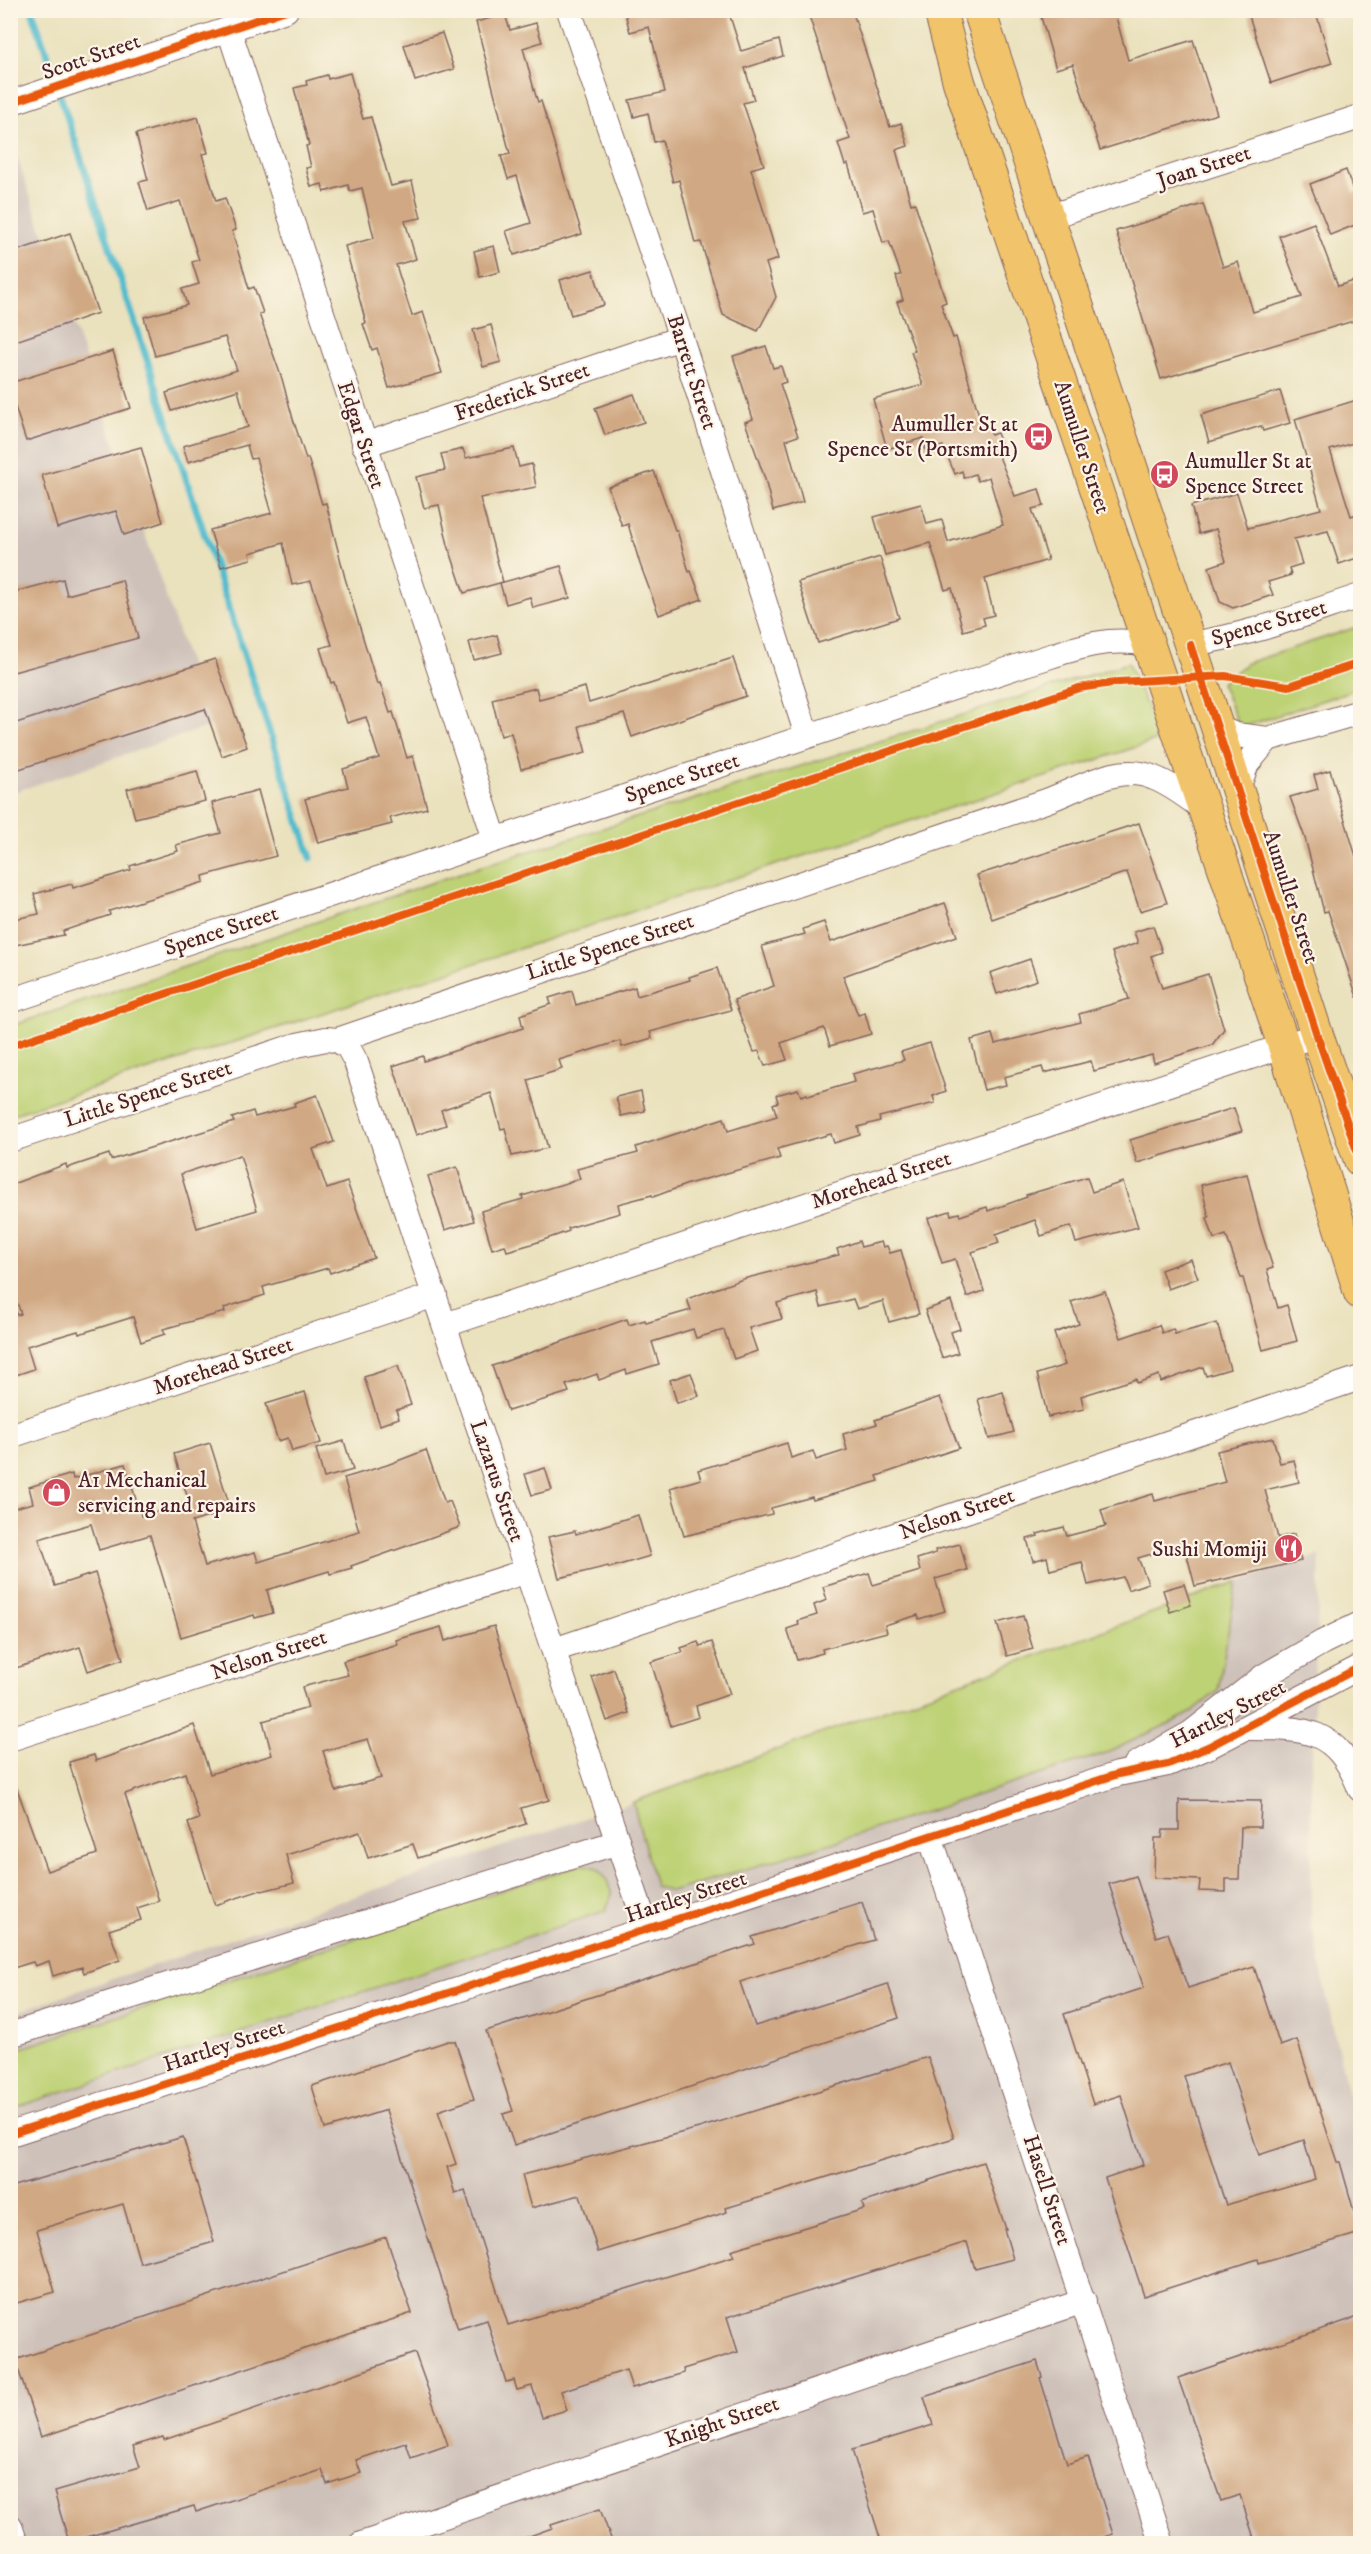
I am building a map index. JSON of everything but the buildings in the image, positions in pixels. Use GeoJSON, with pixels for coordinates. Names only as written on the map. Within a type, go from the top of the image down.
{"type":"FeatureCollection","features":[{"type":"Feature","properties":{"kind":"main road","name":"Aumuller Street"},"geometry":{"type":"LineString","coordinates":[[940,10],[959,82],[1284,1047],[1360,1293]]}},
{"type":"Feature","properties":{"kind":"main road","name":"Aumuller Street"},"geometry":{"type":"LineString","coordinates":[[979,10],[1360,1160]]}},
{"type":"Feature","properties":{"kind":"main road"},"geometry":{"type":"LineString","coordinates":[[1061,381],[1074,378],[1080,369],[1059,296],[1062,260]]}},
{"type":"Feature","properties":{"kind":"main road","name":"Spence Street"},"geometry":{"type":"LineString","coordinates":[[1147,644],[1190,644]]}},
{"type":"Feature","properties":{"kind":"street","name":"Scott Street"},"geometry":{"type":"LineString","coordinates":[[10,103],[286,10]]}},
{"type":"Feature","properties":{"kind":"street","name":"Barrett Street"},"geometry":{"type":"LineString","coordinates":[[569,10],[681,338],[807,736]]}},
{"type":"Feature","properties":{"kind":"street","name":"Edgar Street"},"geometry":{"type":"LineString","coordinates":[[229,30],[495,840]]}},
{"type":"Feature","properties":{"kind":"street","name":"Joan Street"},"geometry":{"type":"LineString","coordinates":[[1048,217],[1360,117]]}},
{"type":"Feature","properties":{"kind":"street","name":"Frederick Street"},"geometry":{"type":"LineString","coordinates":[[364,445],[681,338]]}},
{"type":"Feature","properties":{"kind":"street","name":"Spence Street"},"geometry":{"type":"LineString","coordinates":[[1190,644],[1214,640],[1295,618],[1360,596]]}},
{"type":"Feature","properties":{"kind":"street","name":"Spence Street"},"geometry":{"type":"LineString","coordinates":[[10,1001],[1022,665],[1110,640],[1147,644]]}},
{"type":"Feature","properties":{"kind":"street"},"geometry":{"type":"LineString","coordinates":[[1217,728],[1236,735],[1268,739],[1360,712]]}},
{"type":"Feature","properties":{"kind":"street"},"geometry":{"type":"LineString","coordinates":[[1237,790],[1247,764],[1268,739]]}},
{"type":"Feature","properties":{"kind":"street","name":"Little Spence Street"},"geometry":{"type":"LineString","coordinates":[[10,1140],[297,1044],[326,1039],[337,1040],[1046,801],[1114,774],[1132,773],[1151,776],[1202,808]]}},
{"type":"Feature","properties":{"kind":"street","name":"Morehead Street"},"geometry":{"type":"LineString","coordinates":[[444,1324],[1317,1035]]}},
{"type":"Feature","properties":{"kind":"street","name":"Lazarus Street"},"geometry":{"type":"LineString","coordinates":[[337,1040],[348,1047],[354,1057],[647,1929]]}},
{"type":"Feature","properties":{"kind":"street","name":"Morehead Street"},"geometry":{"type":"LineString","coordinates":[[10,1436],[435,1295]]}},
{"type":"Feature","properties":{"kind":"street","name":"Nelson Street"},"geometry":{"type":"LineString","coordinates":[[554,1650],[1360,1378]]}},
{"type":"Feature","properties":{"kind":"street","name":"Nelson Street"},"geometry":{"type":"LineString","coordinates":[[10,1739],[527,1571]]}},
{"type":"Feature","properties":{"kind":"street","name":"Hartley Street"},"geometry":{"type":"LineString","coordinates":[[1118,1774],[1191,1733],[1264,1676],[1360,1624]]}},
{"type":"Feature","properties":{"kind":"street","name":"Hartley Street"},"geometry":{"type":"LineString","coordinates":[[10,2134],[647,1929],[1118,1774],[1168,1764],[1208,1747],[1360,1666]]}},
{"type":"Feature","properties":{"kind":"street","name":"Hartley Street"},"geometry":{"type":"LineString","coordinates":[[1242,1728],[1286,1729],[1327,1739],[1340,1750],[1351,1766],[1360,1789]]}},
{"type":"Feature","properties":{"kind":"street","name":"Hasell Street"},"geometry":{"type":"LineString","coordinates":[[930,1836],[1162,2544]]}},
{"type":"Feature","properties":{"kind":"street"},"geometry":{"type":"LineString","coordinates":[[10,2035],[618,1842]]}},
{"type":"Feature","properties":{"kind":"street","name":"Knight Street"},"geometry":{"type":"LineString","coordinates":[[361,2544],[1084,2301]]}},
{"type":"Feature","properties":{"kind":"street"},"geometry":{"type":"LineString","coordinates":[[10,2526],[16,2544]]}},
{"type":"Feature","properties":{"kind":"shaded area"},"geometry":{"type":"Polygon","coordinates":[[[17,157],[210,726],[11,793],[10,159],[17,157]]]}},
{"type":"Feature","properties":{"kind":"shaded area"},"geometry":{"type":"Polygon","coordinates":[[[1320,1555],[1311,1785],[1311,1920],[1360,2142],[1360,2543],[11,2543],[10,2014],[633,1802],[1237,1582],[1320,1555]]]}},
{"type":"Feature","properties":{"kind":"green space"},"geometry":{"type":"Polygon","coordinates":[[[1360,626],[1360,688],[1240,728],[1221,683],[1247,663],[1360,626]]]}},
{"type":"Feature","properties":{"kind":"green space"},"geometry":{"type":"Polygon","coordinates":[[[1128,663],[1161,739],[11,1115],[11,1026],[457,874],[1128,663]]]}},
{"type":"Feature","properties":{"kind":"green space"},"geometry":{"type":"Polygon","coordinates":[[[1237,1582],[1218,1691],[1189,1714],[1109,1752],[832,1843],[671,1892],[655,1886],[633,1802],[1237,1582]]]}},
{"type":"Feature","properties":{"kind":"green space"},"geometry":{"type":"Polygon","coordinates":[[[582,1864],[598,1868],[607,1880],[612,1895],[605,1911],[11,2109],[10,2052],[582,1864]]]}},
{"type":"Feature","properties":{"kind":"waterway"},"geometry":{"type":"LineString","coordinates":[[32,10],[311,858]]}},
{"type":"Feature","properties":{"kind":"cycle path"},"geometry":{"type":"LineString","coordinates":[[10,103],[286,10]]}},
{"type":"Feature","properties":{"kind":"cycle path"},"geometry":{"type":"LineString","coordinates":[[1190,644],[1360,1160]]}},
{"type":"Feature","properties":{"kind":"cycle path"},"geometry":{"type":"LineString","coordinates":[[10,1046],[1079,688],[1119,682],[1225,676],[1289,686],[1360,663]]}},
{"type":"Feature","properties":{"kind":"cycle path"},"geometry":{"type":"LineString","coordinates":[[10,2134],[647,1929],[1118,1774],[1168,1764],[1208,1747],[1360,1667]]}},
{"type":"Feature","properties":{"kind":"place","name":"Aumuller St at Spence St (Portsmith)"},"geometry":{"type":"Point","coordinates":[1039,437]}},
{"type":"Feature","properties":{"kind":"place","name":"Aumuller St at Spence Street"},"geometry":{"type":"Point","coordinates":[1164,474]}},
{"type":"Feature","properties":{"kind":"place","name":"A1 Mechanical servicing and repairs"},"geometry":{"type":"Point","coordinates":[57,1493]}},
{"type":"Feature","properties":{"kind":"place","name":"Sushi Momiji"},"geometry":{"type":"Point","coordinates":[1288,1549]}}]}
